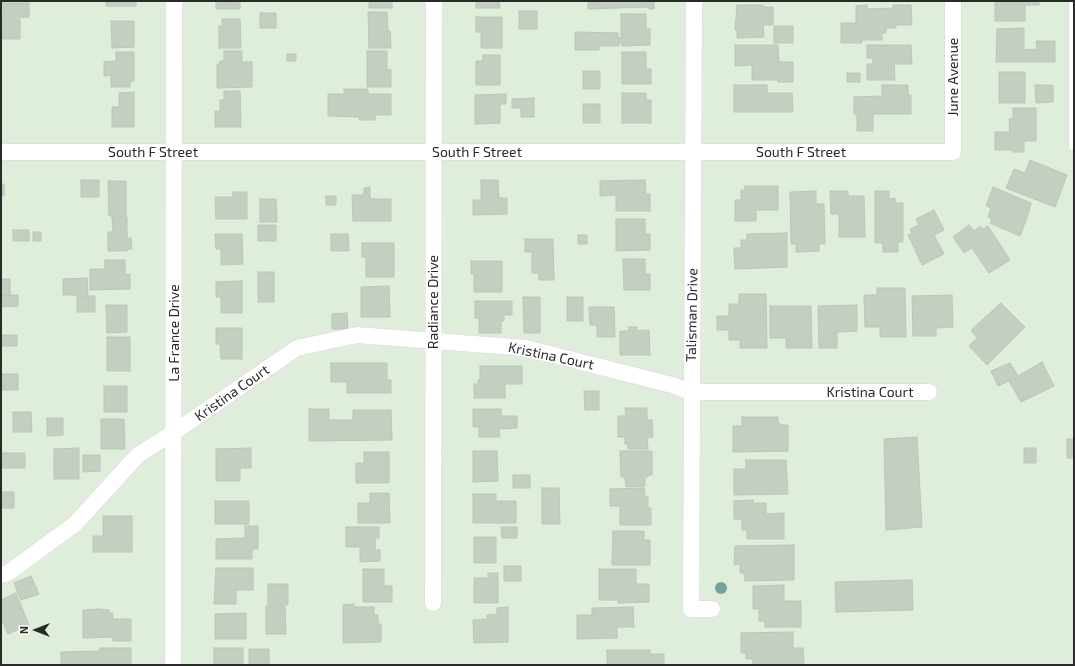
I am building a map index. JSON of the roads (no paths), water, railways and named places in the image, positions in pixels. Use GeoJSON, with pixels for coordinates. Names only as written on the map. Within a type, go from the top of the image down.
{"type":"FeatureCollection","features":[{"type":"Feature","properties":{"kind":"street","name":"La France Drive"},"geometry":{"type":"LineString","coordinates":[[173,665],[174,1]]}},
{"type":"Feature","properties":{"kind":"street","name":"Radiance Drive"},"geometry":{"type":"LineString","coordinates":[[433,603],[434,1]]}},
{"type":"Feature","properties":{"kind":"street","name":"Talisman Drive"},"geometry":{"type":"LineString","coordinates":[[694,1],[691,609],[712,609]]}},
{"type":"Feature","properties":{"kind":"street","name":"June Avenue"},"geometry":{"type":"LineString","coordinates":[[953,1],[953,152]]}},
{"type":"Feature","properties":{"kind":"street","name":"South F Street"},"geometry":{"type":"LineString","coordinates":[[1,152],[953,152]]}},
{"type":"Feature","properties":{"kind":"street","name":"Kristina Court"},"geometry":{"type":"LineString","coordinates":[[1,575],[8,573],[75,524],[138,455],[173,433],[297,348],[357,335],[526,348],[672,385],[691,392],[929,392]]}},
{"type":"Feature","properties":{"kind":"lane"},"geometry":{"type":"LineString","coordinates":[[1072,1],[1074,146]]}}]}
